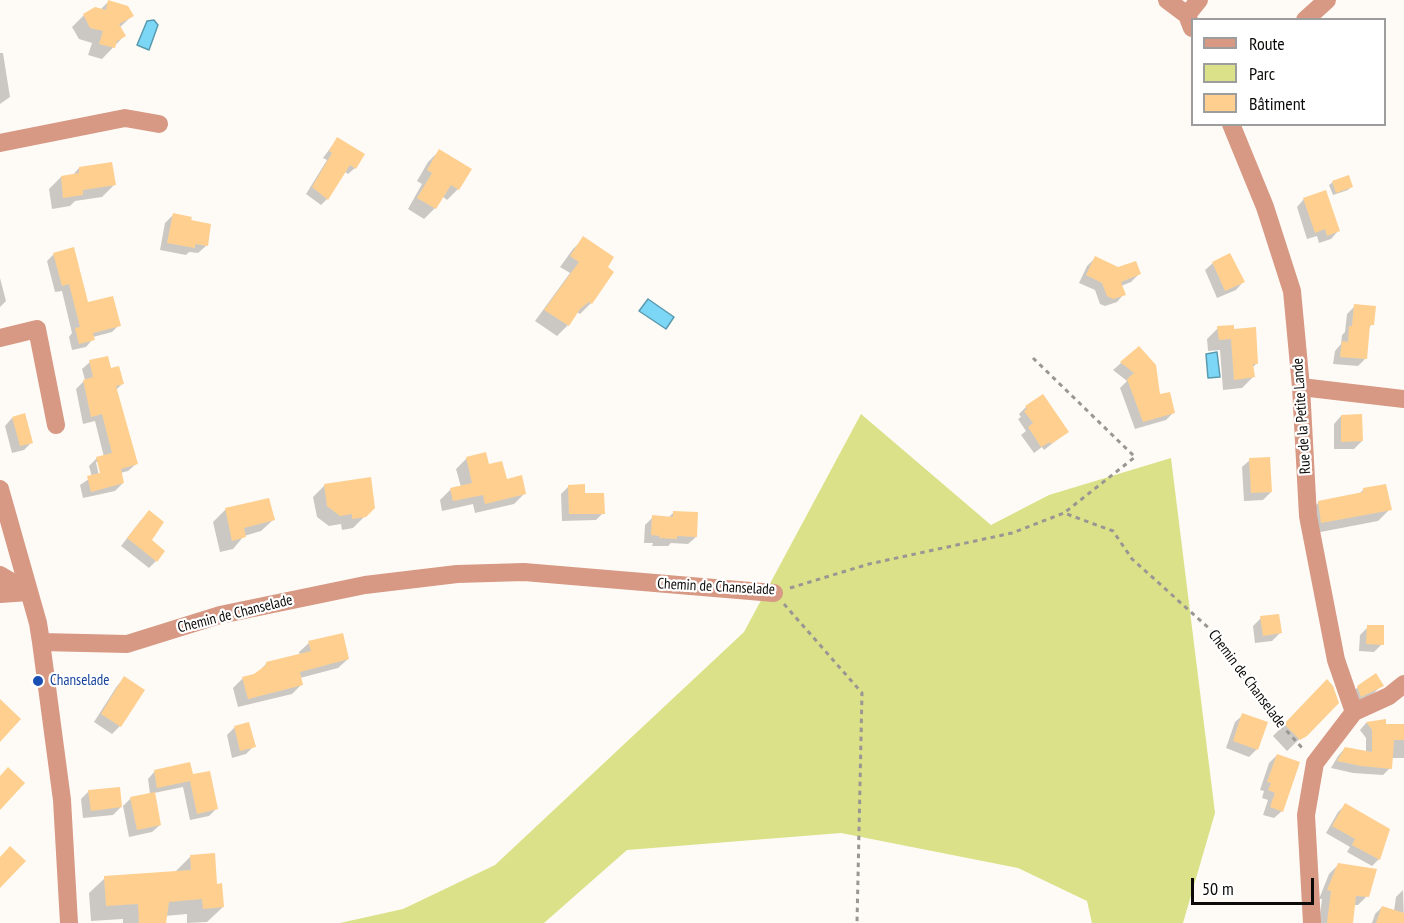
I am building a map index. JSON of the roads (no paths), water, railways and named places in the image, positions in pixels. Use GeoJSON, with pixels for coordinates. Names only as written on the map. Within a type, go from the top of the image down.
{"type":"FeatureCollection","features":[{"type":"Feature","properties":{"kind":"street"},"geometry":{"type":"LineString","coordinates":[[1167,0],[1190,22]]}},
{"type":"Feature","properties":{"kind":"street"},"geometry":{"type":"LineString","coordinates":[[1192,18],[1199,0]]}},
{"type":"Feature","properties":{"kind":"street"},"geometry":{"type":"LineString","coordinates":[[1307,18],[1327,0]]}},
{"type":"Feature","properties":{"kind":"street"},"geometry":{"type":"LineString","coordinates":[[0,143],[125,118],[159,124]]}},
{"type":"Feature","properties":{"kind":"street","name":"Rue de la Petite Lande"},"geometry":{"type":"LineString","coordinates":[[1232,126],[1265,207],[1292,291],[1301,387],[1308,516],[1336,660],[1354,712]]}},
{"type":"Feature","properties":{"kind":"street"},"geometry":{"type":"LineString","coordinates":[[0,338],[37,329],[56,425]]}},
{"type":"Feature","properties":{"kind":"street"},"geometry":{"type":"LineString","coordinates":[[1301,387],[1404,399]]}},
{"type":"Feature","properties":{"kind":"street"},"geometry":{"type":"LineString","coordinates":[[0,489],[41,642],[62,800],[69,923]]}},
{"type":"Feature","properties":{"kind":"street","name":"Chemin de Chanselade"},"geometry":{"type":"LineString","coordinates":[[41,642],[127,644],[220,615],[365,585],[458,574],[524,572],[774,593]]}},
{"type":"Feature","properties":{"kind":"street"},"geometry":{"type":"LineString","coordinates":[[0,575],[29,592]]}},
{"type":"Feature","properties":{"kind":"street"},"geometry":{"type":"LineString","coordinates":[[0,594],[29,592]]}},
{"type":"Feature","properties":{"kind":"street"},"geometry":{"type":"LineString","coordinates":[[1312,923],[1306,815],[1315,763],[1354,712],[1389,696],[1404,684]]}},
{"type":"Feature","properties":{"kind":"water"},"geometry":{"type":"Polygon","coordinates":[[[154,20],[158,25],[149,50],[137,45],[147,21],[154,20]]]}},
{"type":"Feature","properties":{"kind":"water"},"geometry":{"type":"Polygon","coordinates":[[[648,299],[674,317],[666,329],[639,311],[648,299]]]}},
{"type":"Feature","properties":{"kind":"water"},"geometry":{"type":"Polygon","coordinates":[[[1217,352],[1220,377],[1208,378],[1206,354],[1217,352]]]}},
{"type":"Feature","properties":{"kind":"place","name":"Chanselade"},"geometry":{"type":"Point","coordinates":[38,681]}}]}
